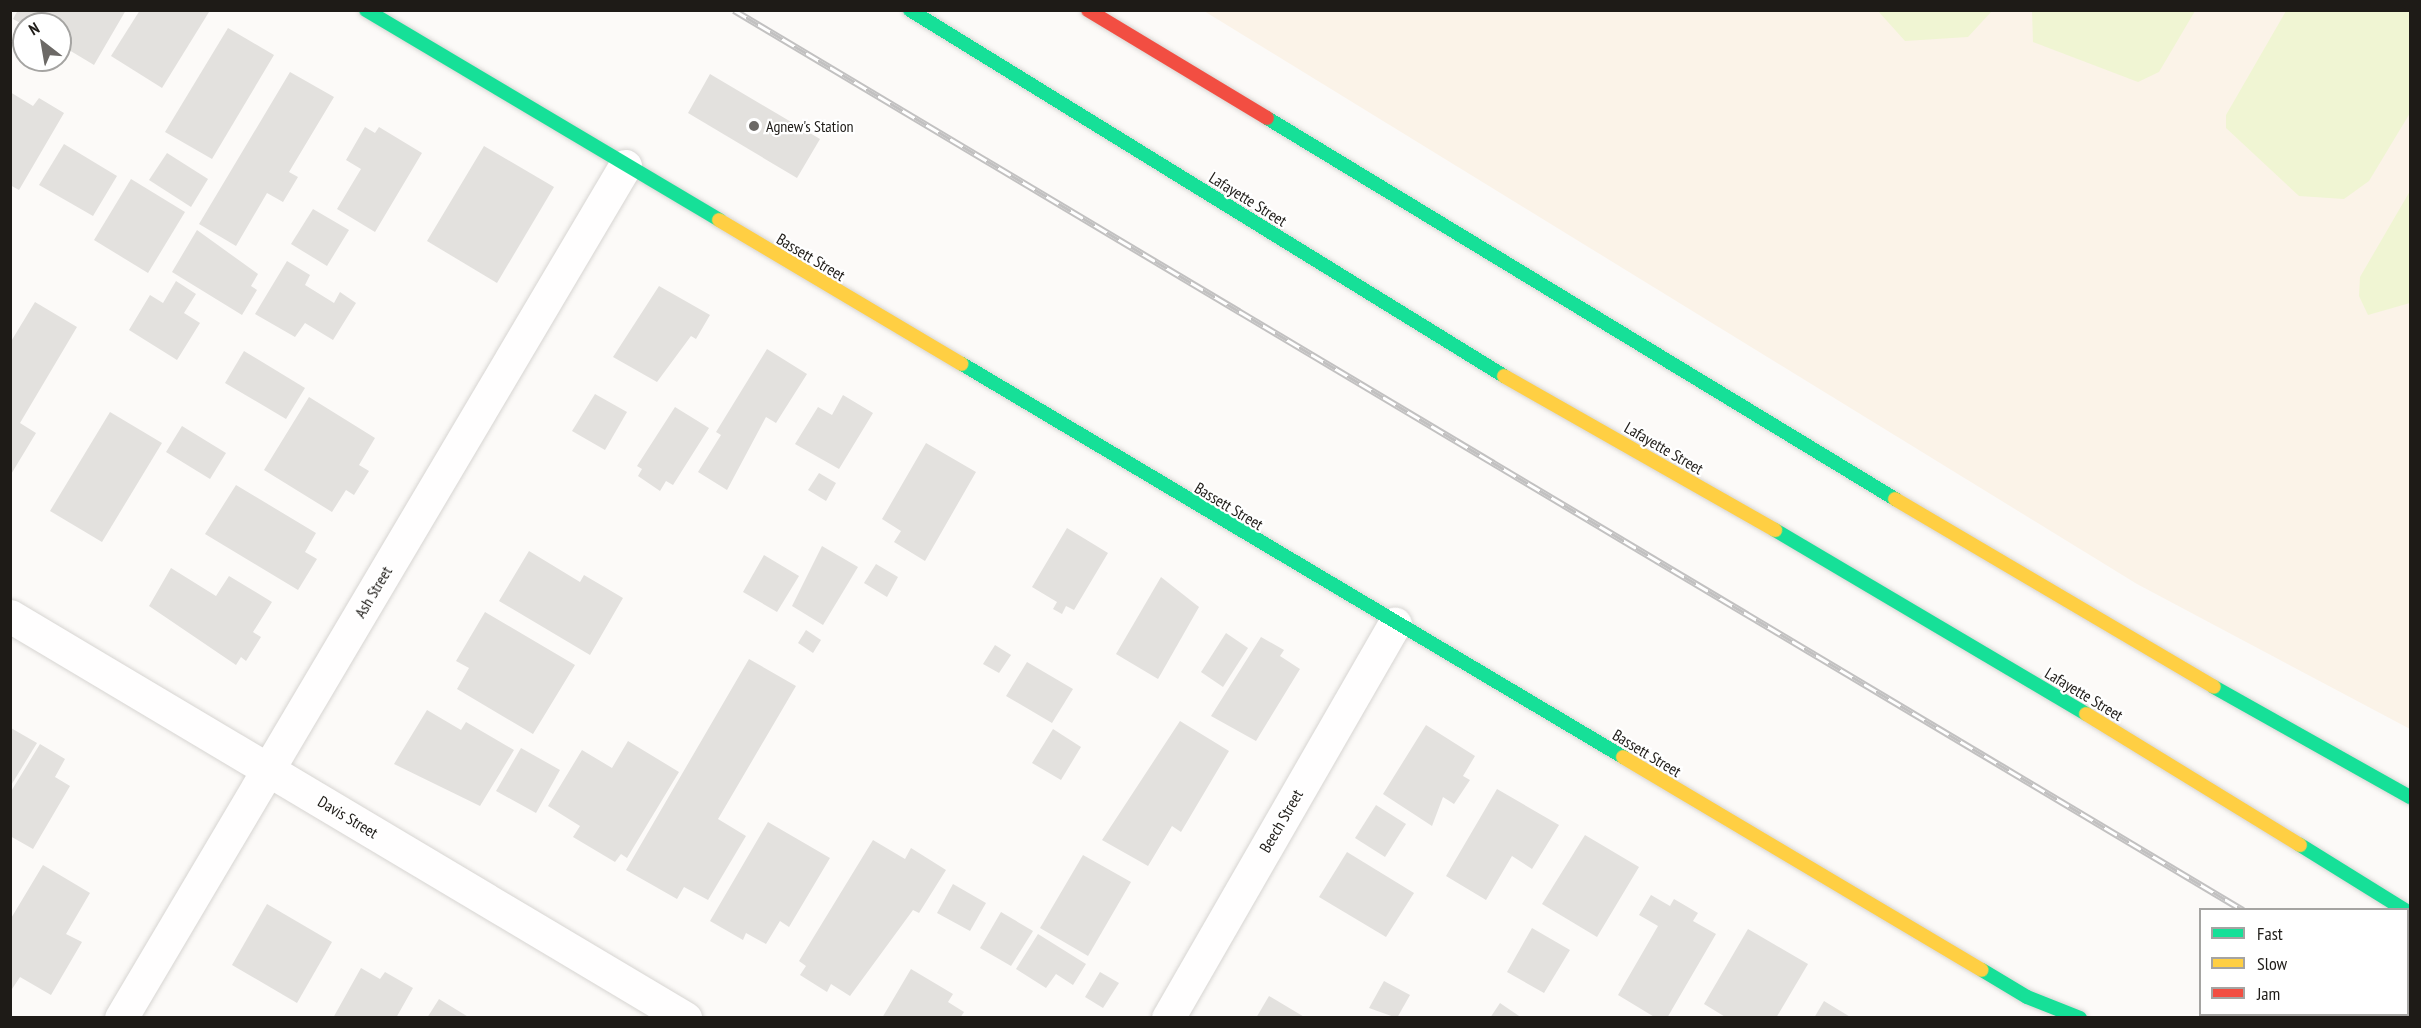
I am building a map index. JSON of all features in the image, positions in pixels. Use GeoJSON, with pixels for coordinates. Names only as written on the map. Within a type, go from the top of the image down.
{"type":"FeatureCollection","features":[{"type":"Feature","properties":{"kind":"main road","name":"Bassett Street"},"geometry":{"type":"LineString","coordinates":[[366,10],[1395,624],[2027,997],[2080,1017]]}},
{"type":"Feature","properties":{"kind":"main road","name":"Lafayette Street"},"geometry":{"type":"LineString","coordinates":[[910,10],[1505,377],[1908,605],[2403,908]]}},
{"type":"Feature","properties":{"kind":"main road"},"geometry":{"type":"LineString","coordinates":[[1088,10],[2129,640],[2410,797]]}},
{"type":"Feature","properties":{"kind":"street","name":"Ash Street"},"geometry":{"type":"LineString","coordinates":[[121,1017],[625,166]]}},
{"type":"Feature","properties":{"kind":"street","name":"Davis Street"},"geometry":{"type":"LineString","coordinates":[[10,616],[685,1017]]}},
{"type":"Feature","properties":{"kind":"street","name":"Beech Street"},"geometry":{"type":"LineString","coordinates":[[1168,1017],[1395,624]]}},
{"type":"Feature","properties":{"kind":"shaded area"},"geometry":{"type":"Polygon","coordinates":[[[1204,11],[2410,11],[2410,729],[2137,584],[1204,11]]]}},
{"type":"Feature","properties":{"kind":"green space"},"geometry":{"type":"Polygon","coordinates":[[[2032,10],[2195,11],[2159,72],[2138,82],[2033,42],[2032,10]]]}},
{"type":"Feature","properties":{"kind":"green space"},"geometry":{"type":"Polygon","coordinates":[[[1878,11],[1992,11],[1968,37],[1905,41],[1878,11]]]}},
{"type":"Feature","properties":{"kind":"green space"},"geometry":{"type":"Polygon","coordinates":[[[2286,11],[2410,11],[2410,113],[2369,181],[2344,199],[2299,196],[2226,128],[2226,115],[2286,11]]]}},
{"type":"Feature","properties":{"kind":"green space"},"geometry":{"type":"Polygon","coordinates":[[[2410,191],[2410,303],[2368,315],[2359,296],[2360,277],[2410,191]]]}},
{"type":"Feature","properties":{"kind":"building"},"geometry":{"type":"Polygon","coordinates":[[[18,10],[126,10],[94,65],[72,52],[72,12],[17,12],[18,10]]]}},
{"type":"Feature","properties":{"kind":"building"},"geometry":{"type":"Polygon","coordinates":[[[140,10],[209,12],[162,88],[111,56],[140,10]]]}},
{"type":"Feature","properties":{"kind":"building"},"geometry":{"type":"Polygon","coordinates":[[[228,28],[274,55],[212,159],[165,132],[228,28]]]}},
{"type":"Feature","properties":{"kind":"building"},"geometry":{"type":"Polygon","coordinates":[[[290,72],[334,97],[289,172],[298,177],[283,202],[267,193],[236,246],[199,224],[290,72]]]}},
{"type":"Feature","properties":{"kind":"building","name":"Agnew's Station"},"geometry":{"type":"Polygon","coordinates":[[[710,74],[820,139],[797,178],[688,113],[710,74]]]}},
{"type":"Feature","properties":{"kind":"building"},"geometry":{"type":"Polygon","coordinates":[[[10,92],[33,106],[39,98],[64,113],[19,190],[10,185],[10,92]]]}},
{"type":"Feature","properties":{"kind":"building"},"geometry":{"type":"Polygon","coordinates":[[[365,127],[375,133],[379,127],[422,153],[375,232],[337,209],[361,169],[346,160],[365,127]]]}},
{"type":"Feature","properties":{"kind":"building"},"geometry":{"type":"Polygon","coordinates":[[[64,144],[117,176],[93,216],[39,185],[64,144]]]}},
{"type":"Feature","properties":{"kind":"building"},"geometry":{"type":"Polygon","coordinates":[[[484,146],[554,187],[497,283],[427,241],[484,146]]]}},
{"type":"Feature","properties":{"kind":"building"},"geometry":{"type":"Polygon","coordinates":[[[167,153],[208,179],[191,207],[149,180],[167,153]]]}},
{"type":"Feature","properties":{"kind":"building"},"geometry":{"type":"Polygon","coordinates":[[[131,179],[185,212],[148,273],[94,240],[131,179]]]}},
{"type":"Feature","properties":{"kind":"building"},"geometry":{"type":"Polygon","coordinates":[[[313,209],[349,230],[327,266],[291,244],[313,209]]]}},
{"type":"Feature","properties":{"kind":"building"},"geometry":{"type":"Polygon","coordinates":[[[197,230],[258,274],[251,286],[257,290],[242,315],[172,272],[197,230]]]}},
{"type":"Feature","properties":{"kind":"building"},"geometry":{"type":"Polygon","coordinates":[[[287,261],[310,275],[305,285],[334,303],[340,292],[356,303],[333,340],[305,323],[295,337],[255,314],[287,261]]]}},
{"type":"Feature","properties":{"kind":"building"},"geometry":{"type":"Polygon","coordinates":[[[176,281],[196,294],[184,313],[200,323],[177,360],[129,330],[150,295],[163,303],[176,281]]]}},
{"type":"Feature","properties":{"kind":"building"},"geometry":{"type":"Polygon","coordinates":[[[659,286],[710,315],[696,339],[691,336],[657,382],[613,357],[659,286]]]}},
{"type":"Feature","properties":{"kind":"building"},"geometry":{"type":"Polygon","coordinates":[[[35,302],[77,327],[20,423],[36,433],[10,476],[10,343],[35,302]]]}},
{"type":"Feature","properties":{"kind":"building"},"geometry":{"type":"Polygon","coordinates":[[[767,349],[807,374],[776,423],[766,417],[727,490],[698,472],[721,435],[716,432],[767,349]]]}},
{"type":"Feature","properties":{"kind":"building"},"geometry":{"type":"Polygon","coordinates":[[[244,351],[305,388],[286,419],[225,383],[244,351]]]}},
{"type":"Feature","properties":{"kind":"building"},"geometry":{"type":"Polygon","coordinates":[[[595,394],[627,412],[605,450],[572,431],[595,394]]]}},
{"type":"Feature","properties":{"kind":"building"},"geometry":{"type":"Polygon","coordinates":[[[843,395],[873,413],[839,469],[795,444],[818,407],[832,415],[843,395]]]}},
{"type":"Feature","properties":{"kind":"building"},"geometry":{"type":"Polygon","coordinates":[[[309,397],[375,438],[359,465],[369,471],[354,495],[346,490],[332,512],[264,470],[309,397]]]}},
{"type":"Feature","properties":{"kind":"building"},"geometry":{"type":"Polygon","coordinates":[[[675,407],[709,428],[673,485],[666,481],[660,491],[638,476],[642,469],[637,466],[675,407]]]}},
{"type":"Feature","properties":{"kind":"building"},"geometry":{"type":"Polygon","coordinates":[[[110,412],[162,443],[102,542],[50,511],[110,412]]]}},
{"type":"Feature","properties":{"kind":"building"},"geometry":{"type":"Polygon","coordinates":[[[182,426],[226,453],[210,479],[166,452],[182,426]]]}},
{"type":"Feature","properties":{"kind":"building"},"geometry":{"type":"Polygon","coordinates":[[[926,443],[976,472],[925,561],[894,542],[901,531],[882,519],[926,443]]]}},
{"type":"Feature","properties":{"kind":"building"},"geometry":{"type":"Polygon","coordinates":[[[819,473],[836,483],[826,501],[808,490],[819,473]]]}},
{"type":"Feature","properties":{"kind":"building"},"geometry":{"type":"Polygon","coordinates":[[[236,485],[316,533],[305,552],[317,559],[298,590],[205,534],[236,485]]]}},
{"type":"Feature","properties":{"kind":"building"},"geometry":{"type":"Polygon","coordinates":[[[1067,528],[1108,553],[1074,610],[1066,606],[1062,614],[1053,609],[1057,602],[1032,587],[1067,528]]]}},
{"type":"Feature","properties":{"kind":"building"},"geometry":{"type":"Polygon","coordinates":[[[822,546],[858,567],[823,625],[792,606],[822,546]]]}},
{"type":"Feature","properties":{"kind":"building"},"geometry":{"type":"Polygon","coordinates":[[[529,551],[580,582],[584,575],[623,598],[590,655],[499,601],[529,551]]]}},
{"type":"Feature","properties":{"kind":"building"},"geometry":{"type":"Polygon","coordinates":[[[764,555],[799,576],[777,612],[743,592],[764,555]]]}},
{"type":"Feature","properties":{"kind":"building"},"geometry":{"type":"Polygon","coordinates":[[[876,564],[898,577],[887,597],[864,583],[876,564]]]}},
{"type":"Feature","properties":{"kind":"building"},"geometry":{"type":"Polygon","coordinates":[[[171,568],[216,596],[229,576],[272,602],[253,632],[261,637],[246,661],[241,657],[236,665],[149,606],[171,568]]]}},
{"type":"Feature","properties":{"kind":"building"},"geometry":{"type":"Polygon","coordinates":[[[1161,577],[1199,607],[1158,679],[1116,654],[1161,577]]]}},
{"type":"Feature","properties":{"kind":"building"},"geometry":{"type":"Polygon","coordinates":[[[485,612],[575,665],[533,734],[457,689],[469,668],[456,661],[485,612]]]}},
{"type":"Feature","properties":{"kind":"building"},"geometry":{"type":"Polygon","coordinates":[[[806,630],[821,640],[813,653],[798,643],[806,630]]]}},
{"type":"Feature","properties":{"kind":"building"},"geometry":{"type":"Polygon","coordinates":[[[1226,633],[1248,648],[1223,687],[1201,672],[1226,633]]]}},
{"type":"Feature","properties":{"kind":"building"},"geometry":{"type":"Polygon","coordinates":[[[1261,637],[1284,650],[1280,656],[1300,669],[1256,741],[1211,716],[1261,637]]]}},
{"type":"Feature","properties":{"kind":"building"},"geometry":{"type":"Polygon","coordinates":[[[995,645],[1011,655],[999,673],[983,664],[995,645]]]}},
{"type":"Feature","properties":{"kind":"building"},"geometry":{"type":"Polygon","coordinates":[[[749,659],[796,686],[718,819],[746,836],[708,900],[684,887],[677,899],[626,870],[749,659]]]}},
{"type":"Feature","properties":{"kind":"building"},"geometry":{"type":"Polygon","coordinates":[[[1027,662],[1073,689],[1052,723],[1006,696],[1027,662]]]}},
{"type":"Feature","properties":{"kind":"building"},"geometry":{"type":"Polygon","coordinates":[[[427,710],[461,730],[466,722],[514,750],[480,806],[394,764],[427,710]]]}},
{"type":"Feature","properties":{"kind":"building"},"geometry":{"type":"Polygon","coordinates":[[[1180,721],[1229,751],[1181,832],[1172,826],[1148,866],[1102,840],[1180,721]]]}},
{"type":"Feature","properties":{"kind":"building"},"geometry":{"type":"Polygon","coordinates":[[[1426,725],[1475,756],[1463,776],[1470,780],[1454,804],[1443,797],[1432,826],[1383,794],[1426,725]]]}},
{"type":"Feature","properties":{"kind":"building"},"geometry":{"type":"Polygon","coordinates":[[[11,728],[37,743],[10,787],[10,730],[11,728]]]}},
{"type":"Feature","properties":{"kind":"building"},"geometry":{"type":"Polygon","coordinates":[[[1053,729],[1081,747],[1061,780],[1032,763],[1053,729]]]}},
{"type":"Feature","properties":{"kind":"building"},"geometry":{"type":"Polygon","coordinates":[[[628,741],[679,772],[627,858],[621,854],[615,862],[573,837],[580,826],[548,806],[582,750],[612,768],[628,741]]]}},
{"type":"Feature","properties":{"kind":"building"},"geometry":{"type":"Polygon","coordinates":[[[40,744],[65,759],[55,777],[70,786],[33,849],[10,836],[10,793],[40,744]]]}},
{"type":"Feature","properties":{"kind":"building"},"geometry":{"type":"Polygon","coordinates":[[[521,748],[560,770],[536,813],[496,791],[521,748]]]}},
{"type":"Feature","properties":{"kind":"building"},"geometry":{"type":"Polygon","coordinates":[[[1497,789],[1559,825],[1532,869],[1512,856],[1486,900],[1446,876],[1497,789]]]}},
{"type":"Feature","properties":{"kind":"building"},"geometry":{"type":"Polygon","coordinates":[[[1376,805],[1406,824],[1385,857],[1355,838],[1376,805]]]}},
{"type":"Feature","properties":{"kind":"building"},"geometry":{"type":"Polygon","coordinates":[[[768,822],[830,858],[789,927],[780,921],[766,944],[746,933],[743,940],[710,921],[768,822]]]}},
{"type":"Feature","properties":{"kind":"building"},"geometry":{"type":"Polygon","coordinates":[[[1585,835],[1639,867],[1597,937],[1542,904],[1585,835]]]}},
{"type":"Feature","properties":{"kind":"building"},"geometry":{"type":"Polygon","coordinates":[[[873,840],[905,859],[911,848],[946,870],[919,913],[913,910],[850,996],[831,984],[827,992],[800,975],[806,966],[799,961],[873,840]]]}},
{"type":"Feature","properties":{"kind":"building"},"geometry":{"type":"Polygon","coordinates":[[[1347,852],[1414,893],[1386,937],[1319,897],[1347,852]]]}},
{"type":"Feature","properties":{"kind":"building"},"geometry":{"type":"Polygon","coordinates":[[[1083,855],[1131,882],[1088,956],[1040,928],[1083,855]]]}},
{"type":"Feature","properties":{"kind":"building"},"geometry":{"type":"Polygon","coordinates":[[[43,865],[90,893],[66,934],[82,942],[51,995],[20,977],[10,992],[10,920],[43,865]]]}},
{"type":"Feature","properties":{"kind":"building"},"geometry":{"type":"Polygon","coordinates":[[[953,884],[986,903],[970,931],[937,913],[953,884]]]}},
{"type":"Feature","properties":{"kind":"building"},"geometry":{"type":"Polygon","coordinates":[[[1651,895],[1670,906],[1674,899],[1698,913],[1693,921],[1716,934],[1667,1018],[1656,1018],[1618,995],[1658,926],[1639,915],[1651,895]]]}},
{"type":"Feature","properties":{"kind":"building"},"geometry":{"type":"Polygon","coordinates":[[[267,904],[332,942],[297,1003],[232,965],[267,904]]]}},
{"type":"Feature","properties":{"kind":"building"},"geometry":{"type":"Polygon","coordinates":[[[1001,912],[1033,931],[1011,966],[980,948],[1001,912]]]}},
{"type":"Feature","properties":{"kind":"building"},"geometry":{"type":"Polygon","coordinates":[[[1532,928],[1570,950],[1544,993],[1507,972],[1532,928]]]}},
{"type":"Feature","properties":{"kind":"building"},"geometry":{"type":"Polygon","coordinates":[[[1748,929],[1808,964],[1776,1018],[1727,1018],[1704,1004],[1748,929]]]}},
{"type":"Feature","properties":{"kind":"building"},"geometry":{"type":"Polygon","coordinates":[[[1038,934],[1086,964],[1073,985],[1056,974],[1046,988],[1016,969],[1038,934]]]}},
{"type":"Feature","properties":{"kind":"building"},"geometry":{"type":"Polygon","coordinates":[[[361,968],[380,979],[385,972],[413,988],[396,1018],[333,1018],[361,968]]]}},
{"type":"Feature","properties":{"kind":"building"},"geometry":{"type":"Polygon","coordinates":[[[911,969],[953,994],[948,1002],[964,1012],[960,1018],[882,1018],[911,969]]]}},
{"type":"Feature","properties":{"kind":"building"},"geometry":{"type":"Polygon","coordinates":[[[1100,972],[1119,983],[1103,1008],[1085,997],[1100,972]]]}},
{"type":"Feature","properties":{"kind":"building"},"geometry":{"type":"Polygon","coordinates":[[[1384,981],[1410,995],[1397,1018],[1369,1008],[1384,981]]]}},
{"type":"Feature","properties":{"kind":"building"},"geometry":{"type":"Polygon","coordinates":[[[1269,996],[1306,1018],[1256,1018],[1269,996]]]}},
{"type":"Feature","properties":{"kind":"building"},"geometry":{"type":"Polygon","coordinates":[[[439,999],[470,1018],[427,1018],[439,999]]]}},
{"type":"Feature","properties":{"kind":"building"},"geometry":{"type":"Polygon","coordinates":[[[1824,1001],[1852,1018],[1814,1018],[1824,1001]]]}},
{"type":"Feature","properties":{"kind":"building"},"geometry":{"type":"Polygon","coordinates":[[[1500,1003],[1522,1018],[1490,1018],[1500,1003]]]}},
{"type":"Feature","properties":{"kind":"railway"},"geometry":{"type":"LineString","coordinates":[[734,10],[2240,908]]}},
{"type":"Feature","properties":{"kind":"traffic: fast"},"geometry":{"type":"LineString","coordinates":[[366,10],[719,220]]}},
{"type":"Feature","properties":{"kind":"traffic: fast"},"geometry":{"type":"LineString","coordinates":[[910,10],[1504,376]]}},
{"type":"Feature","properties":{"kind":"traffic: fast"},"geometry":{"type":"LineString","coordinates":[[1267,118],[1895,499]]}},
{"type":"Feature","properties":{"kind":"traffic: fast"},"geometry":{"type":"LineString","coordinates":[[962,364],[1623,757]]}},
{"type":"Feature","properties":{"kind":"traffic: fast"},"geometry":{"type":"LineString","coordinates":[[1775,530],[2086,714]]}},
{"type":"Feature","properties":{"kind":"traffic: fast"},"geometry":{"type":"LineString","coordinates":[[2214,687],[2410,797]]}},
{"type":"Feature","properties":{"kind":"traffic: fast"},"geometry":{"type":"LineString","coordinates":[[2300,845],[2402,908]]}},
{"type":"Feature","properties":{"kind":"traffic: fast"},"geometry":{"type":"LineString","coordinates":[[1982,970],[2027,997],[2080,1018]]}},
{"type":"Feature","properties":{"kind":"traffic: slow"},"geometry":{"type":"LineString","coordinates":[[719,220],[962,364]]}},
{"type":"Feature","properties":{"kind":"traffic: slow"},"geometry":{"type":"LineString","coordinates":[[1504,376],[1775,530]]}},
{"type":"Feature","properties":{"kind":"traffic: slow"},"geometry":{"type":"LineString","coordinates":[[1895,499],[2214,687]]}},
{"type":"Feature","properties":{"kind":"traffic: slow"},"geometry":{"type":"LineString","coordinates":[[2086,714],[2300,845]]}},
{"type":"Feature","properties":{"kind":"traffic: slow"},"geometry":{"type":"LineString","coordinates":[[1623,757],[1982,970]]}},
{"type":"Feature","properties":{"kind":"traffic: jam"},"geometry":{"type":"LineString","coordinates":[[1088,10],[1267,118]]}},
{"type":"Feature","properties":{"kind":"place","name":"Agnew's Station"},"geometry":{"type":"Point","coordinates":[754,126]}}]}
